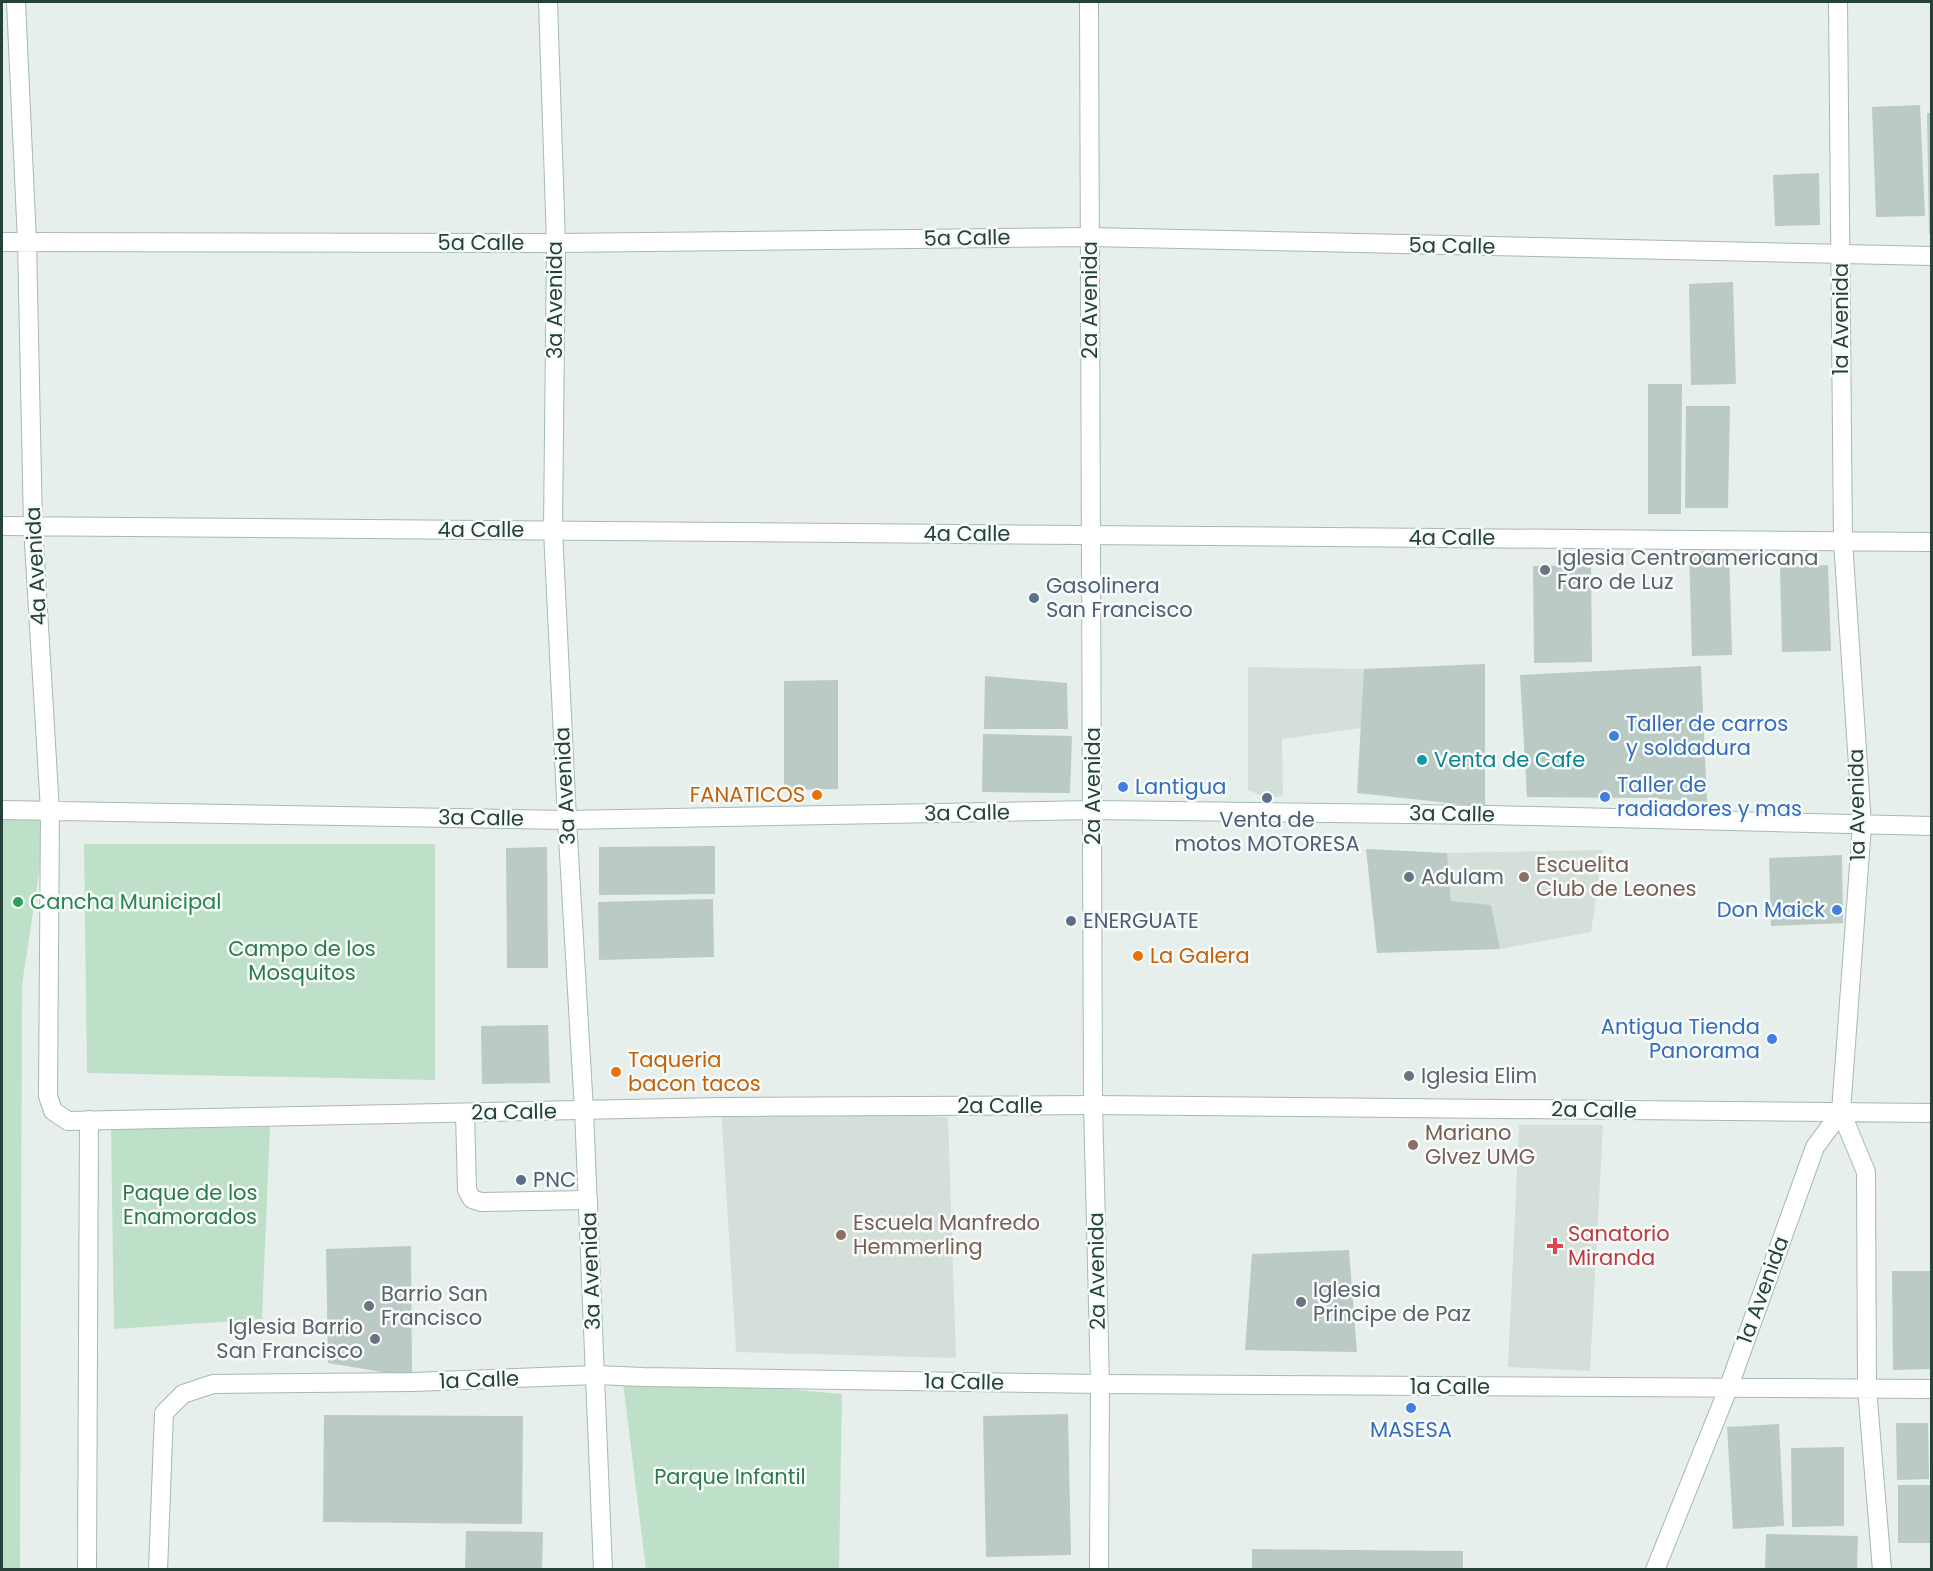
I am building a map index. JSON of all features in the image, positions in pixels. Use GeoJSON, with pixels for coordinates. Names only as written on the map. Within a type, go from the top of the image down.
{"type":"FeatureCollection","features":[{"type":"Feature","properties":{"kind":"street","name":"4a Avenida"},"geometry":{"type":"LineString","coordinates":[[16,2],[27,242],[33,526],[50,811],[48,1096],[53,1111],[68,1120]]}},
{"type":"Feature","properties":{"kind":"street","name":"3a Avenida"},"geometry":{"type":"LineString","coordinates":[[548,2],[556,243],[553,530],[584,1110],[603,1569]]}},
{"type":"Feature","properties":{"kind":"street","name":"2a Avenida"},"geometry":{"type":"LineString","coordinates":[[1089,2],[1093,1105],[1100,1384],[1098,1569]]}},
{"type":"Feature","properties":{"kind":"street","name":"1a Avenida"},"geometry":{"type":"LineString","coordinates":[[1655,1569],[1728,1389],[1815,1147],[1841,1112],[1862,825],[1843,541],[1838,2]]}},
{"type":"Feature","properties":{"kind":"street","name":"5a Calle"},"geometry":{"type":"LineString","coordinates":[[2,242],[556,243],[1090,237],[1932,256]]}},
{"type":"Feature","properties":{"kind":"street","name":"4a Calle"},"geometry":{"type":"LineString","coordinates":[[2,526],[1932,542]]}},
{"type":"Feature","properties":{"kind":"street","name":"3a Calle"},"geometry":{"type":"LineString","coordinates":[[2,810],[567,820],[1093,810],[1489,815],[1932,826]]}},
{"type":"Feature","properties":{"kind":"street","name":"2a Calle"},"geometry":{"type":"LineString","coordinates":[[68,1120],[734,1107],[1093,1105],[1932,1113]]}},
{"type":"Feature","properties":{"kind":"street"},"geometry":{"type":"LineString","coordinates":[[1841,1112],[1866,1172],[1867,1388],[1882,1569]]}},
{"type":"Feature","properties":{"kind":"street"},"geometry":{"type":"LineString","coordinates":[[465,1113],[467,1190],[472,1199],[482,1203],[588,1200]]}},
{"type":"Feature","properties":{"kind":"street"},"geometry":{"type":"LineString","coordinates":[[87,1569],[89,1120]]}},
{"type":"Feature","properties":{"kind":"street","name":"1a Calle"},"geometry":{"type":"LineString","coordinates":[[158,1569],[164,1413],[183,1394],[213,1384],[413,1382],[596,1375],[1100,1384],[1932,1389]]}},
{"type":"Feature","properties":{"kind":"shaded area"},"geometry":{"type":"Polygon","coordinates":[[[1248,667],[1364,669],[1361,728],[1282,739],[1283,796],[1267,798],[1248,790],[1248,667]]]}},
{"type":"Feature","properties":{"kind":"shaded area","name":"Escuelita Club de Leones"},"geometry":{"type":"Polygon","coordinates":[[[1603,850],[1591,932],[1500,949],[1451,901],[1447,853],[1603,850]]]}},
{"type":"Feature","properties":{"kind":"shaded area","name":"Escuela Manfredo Hemmerling"},"geometry":{"type":"Polygon","coordinates":[[[721,1107],[948,1117],[956,1358],[736,1352],[721,1107]]]}},
{"type":"Feature","properties":{"kind":"shaded area","name":"Sanatorio Miranda"},"geometry":{"type":"Polygon","coordinates":[[[1519,1125],[1603,1125],[1590,1371],[1508,1367],[1519,1125]]]}},
{"type":"Feature","properties":{"kind":"green space"},"geometry":{"type":"Polygon","coordinates":[[[2,817],[47,820],[22,985],[20,1569],[2,1570],[2,817]]]}},
{"type":"Feature","properties":{"kind":"green space","name":"Campo de los Mosquitos"},"geometry":{"type":"Polygon","coordinates":[[[84,844],[435,844],[435,1080],[87,1073],[84,844]]]}},
{"type":"Feature","properties":{"kind":"green space","name":"Paque de los Enamorados"},"geometry":{"type":"Polygon","coordinates":[[[270,1127],[262,1319],[114,1329],[111,1129],[270,1127]]]}},
{"type":"Feature","properties":{"kind":"green space","name":"Parque Infantil"},"geometry":{"type":"Polygon","coordinates":[[[622,1375],[842,1394],[839,1569],[646,1569],[622,1375]]]}},
{"type":"Feature","properties":{"kind":"building"},"geometry":{"type":"Polygon","coordinates":[[[1920,105],[1925,216],[1876,217],[1872,107],[1920,105]]]}},
{"type":"Feature","properties":{"kind":"building"},"geometry":{"type":"Polygon","coordinates":[[[1927,113],[1932,113],[1932,234],[1929,234],[1927,113]]]}},
{"type":"Feature","properties":{"kind":"building"},"geometry":{"type":"Polygon","coordinates":[[[1819,173],[1820,225],[1775,226],[1773,175],[1819,173]]]}},
{"type":"Feature","properties":{"kind":"building"},"geometry":{"type":"Polygon","coordinates":[[[1733,282],[1736,384],[1691,385],[1689,284],[1733,282]]]}},
{"type":"Feature","properties":{"kind":"building"},"geometry":{"type":"Polygon","coordinates":[[[1648,384],[1682,384],[1681,514],[1648,514],[1648,384]]]}},
{"type":"Feature","properties":{"kind":"building"},"geometry":{"type":"Polygon","coordinates":[[[1686,406],[1730,406],[1728,508],[1685,508],[1686,406]]]}},
{"type":"Feature","properties":{"kind":"building"},"geometry":{"type":"Polygon","coordinates":[[[1729,550],[1732,655],[1692,656],[1689,552],[1729,550]]]}},
{"type":"Feature","properties":{"kind":"building"},"geometry":{"type":"Polygon","coordinates":[[[1591,565],[1592,662],[1534,663],[1533,566],[1591,565]]]}},
{"type":"Feature","properties":{"kind":"building"},"geometry":{"type":"Polygon","coordinates":[[[1828,565],[1831,651],[1782,652],[1780,567],[1828,565]]]}},
{"type":"Feature","properties":{"kind":"building","name":"Venta de Cafe"},"geometry":{"type":"Polygon","coordinates":[[[1485,664],[1485,807],[1357,793],[1364,669],[1485,664]]]}},
{"type":"Feature","properties":{"kind":"building","name":"Taller de carros y soldadura"},"geometry":{"type":"Polygon","coordinates":[[[1701,666],[1707,802],[1646,798],[1527,797],[1520,675],[1701,666]]]}},
{"type":"Feature","properties":{"kind":"building"},"geometry":{"type":"Polygon","coordinates":[[[985,676],[1067,683],[1068,729],[984,729],[985,676]]]}},
{"type":"Feature","properties":{"kind":"building"},"geometry":{"type":"Polygon","coordinates":[[[838,680],[838,789],[784,790],[784,681],[838,680]]]}},
{"type":"Feature","properties":{"kind":"building"},"geometry":{"type":"Polygon","coordinates":[[[983,734],[1072,736],[1070,793],[982,792],[983,734]]]}},
{"type":"Feature","properties":{"kind":"building"},"geometry":{"type":"Polygon","coordinates":[[[715,846],[715,894],[599,895],[599,847],[715,846]]]}},
{"type":"Feature","properties":{"kind":"building"},"geometry":{"type":"Polygon","coordinates":[[[547,847],[548,968],[507,968],[506,848],[547,847]]]}},
{"type":"Feature","properties":{"kind":"building","name":"Adulam"},"geometry":{"type":"Polygon","coordinates":[[[1366,849],[1447,853],[1451,901],[1491,905],[1500,949],[1377,953],[1366,849]]]}},
{"type":"Feature","properties":{"kind":"building"},"geometry":{"type":"Polygon","coordinates":[[[1842,855],[1843,923],[1771,926],[1769,858],[1842,855]]]}},
{"type":"Feature","properties":{"kind":"building"},"geometry":{"type":"Polygon","coordinates":[[[713,899],[714,957],[599,960],[598,902],[713,899]]]}},
{"type":"Feature","properties":{"kind":"building"},"geometry":{"type":"Polygon","coordinates":[[[548,1025],[550,1083],[482,1084],[481,1026],[548,1025]]]}},
{"type":"Feature","properties":{"kind":"building","name":"Barrio San Francisco"},"geometry":{"type":"Polygon","coordinates":[[[411,1246],[412,1377],[328,1363],[326,1249],[411,1246]]]}},
{"type":"Feature","properties":{"kind":"building","name":"Iglesia Principe de Paz"},"geometry":{"type":"Polygon","coordinates":[[[1349,1250],[1357,1352],[1245,1350],[1252,1254],[1349,1250]]]}},
{"type":"Feature","properties":{"kind":"building"},"geometry":{"type":"Polygon","coordinates":[[[1892,1271],[1932,1271],[1932,1369],[1893,1370],[1892,1271]]]}},
{"type":"Feature","properties":{"kind":"building"},"geometry":{"type":"Polygon","coordinates":[[[1068,1414],[1071,1555],[986,1557],[983,1416],[1068,1414]]]}},
{"type":"Feature","properties":{"kind":"building"},"geometry":{"type":"Polygon","coordinates":[[[324,1415],[523,1416],[522,1524],[323,1522],[324,1415]]]}},
{"type":"Feature","properties":{"kind":"building"},"geometry":{"type":"Polygon","coordinates":[[[1896,1423],[1928,1423],[1929,1479],[1897,1480],[1896,1423]]]}},
{"type":"Feature","properties":{"kind":"building"},"geometry":{"type":"Polygon","coordinates":[[[1779,1424],[1784,1526],[1733,1529],[1727,1427],[1779,1424]]]}},
{"type":"Feature","properties":{"kind":"building"},"geometry":{"type":"Polygon","coordinates":[[[1844,1447],[1844,1526],[1792,1527],[1791,1448],[1844,1447]]]}},
{"type":"Feature","properties":{"kind":"building"},"geometry":{"type":"Polygon","coordinates":[[[1898,1485],[1932,1485],[1932,1543],[1898,1543],[1898,1485]]]}},
{"type":"Feature","properties":{"kind":"building"},"geometry":{"type":"Polygon","coordinates":[[[466,1531],[543,1532],[542,1570],[465,1570],[466,1531]]]}},
{"type":"Feature","properties":{"kind":"building"},"geometry":{"type":"Polygon","coordinates":[[[1766,1534],[1858,1536],[1857,1570],[1765,1570],[1766,1534]]]}},
{"type":"Feature","properties":{"kind":"building"},"geometry":{"type":"Polygon","coordinates":[[[1252,1549],[1463,1551],[1463,1570],[1252,1570],[1252,1549]]]}},
{"type":"Feature","properties":{"kind":"place","name":"Iglesia Centroamericana Faro de Luz"},"geometry":{"type":"Point","coordinates":[1545,570]}},
{"type":"Feature","properties":{"kind":"place","name":"Gasolinera San Francisco"},"geometry":{"type":"Point","coordinates":[1034,598]}},
{"type":"Feature","properties":{"kind":"place","name":"Taller de carros y soldadura"},"geometry":{"type":"Point","coordinates":[1614,736]}},
{"type":"Feature","properties":{"kind":"place","name":"Venta de Cafe"},"geometry":{"type":"Point","coordinates":[1422,760]}},
{"type":"Feature","properties":{"kind":"place","name":"Lantigua"},"geometry":{"type":"Point","coordinates":[1123,787]}},
{"type":"Feature","properties":{"kind":"place","name":"FANATICOS"},"geometry":{"type":"Point","coordinates":[817,795]}},
{"type":"Feature","properties":{"kind":"place","name":"Taller de radiadores y mas"},"geometry":{"type":"Point","coordinates":[1605,797]}},
{"type":"Feature","properties":{"kind":"place","name":"Venta de motos MOTORESA"},"geometry":{"type":"Point","coordinates":[1267,798]}},
{"type":"Feature","properties":{"kind":"place","name":"Adulam"},"geometry":{"type":"Point","coordinates":[1409,877]}},
{"type":"Feature","properties":{"kind":"place","name":"Escuelita Club de Leones"},"geometry":{"type":"Point","coordinates":[1524,877]}},
{"type":"Feature","properties":{"kind":"place","name":"Cancha Municipal"},"geometry":{"type":"Point","coordinates":[18,902]}},
{"type":"Feature","properties":{"kind":"place","name":"Don Maick"},"geometry":{"type":"Point","coordinates":[1837,910]}},
{"type":"Feature","properties":{"kind":"place","name":"ENERGUATE"},"geometry":{"type":"Point","coordinates":[1071,921]}},
{"type":"Feature","properties":{"kind":"place","name":"La Galera"},"geometry":{"type":"Point","coordinates":[1138,956]}},
{"type":"Feature","properties":{"kind":"place","name":"Antigua Tienda Panorama"},"geometry":{"type":"Point","coordinates":[1772,1039]}},
{"type":"Feature","properties":{"kind":"place","name":"Taqueria bacon tacos"},"geometry":{"type":"Point","coordinates":[616,1072]}},
{"type":"Feature","properties":{"kind":"place","name":"Iglesia Elim"},"geometry":{"type":"Point","coordinates":[1409,1076]}},
{"type":"Feature","properties":{"kind":"place","name":"Mariano Glvez UMG"},"geometry":{"type":"Point","coordinates":[1413,1145]}},
{"type":"Feature","properties":{"kind":"place","name":"PNC"},"geometry":{"type":"Point","coordinates":[521,1180]}},
{"type":"Feature","properties":{"kind":"place","name":"Escuela Manfredo Hemmerling"},"geometry":{"type":"Point","coordinates":[841,1235]}},
{"type":"Feature","properties":{"kind":"place","name":"Sanatorio Miranda"},"geometry":{"type":"Point","coordinates":[1555,1246]}},
{"type":"Feature","properties":{"kind":"place","name":"Iglesia Principe de Paz"},"geometry":{"type":"Point","coordinates":[1301,1302]}},
{"type":"Feature","properties":{"kind":"place","name":"Barrio San Francisco"},"geometry":{"type":"Point","coordinates":[369,1306]}},
{"type":"Feature","properties":{"kind":"place","name":"Iglesia Barrio San Francisco"},"geometry":{"type":"Point","coordinates":[375,1339]}},
{"type":"Feature","properties":{"kind":"place","name":"MASESA"},"geometry":{"type":"Point","coordinates":[1411,1408]}}]}
